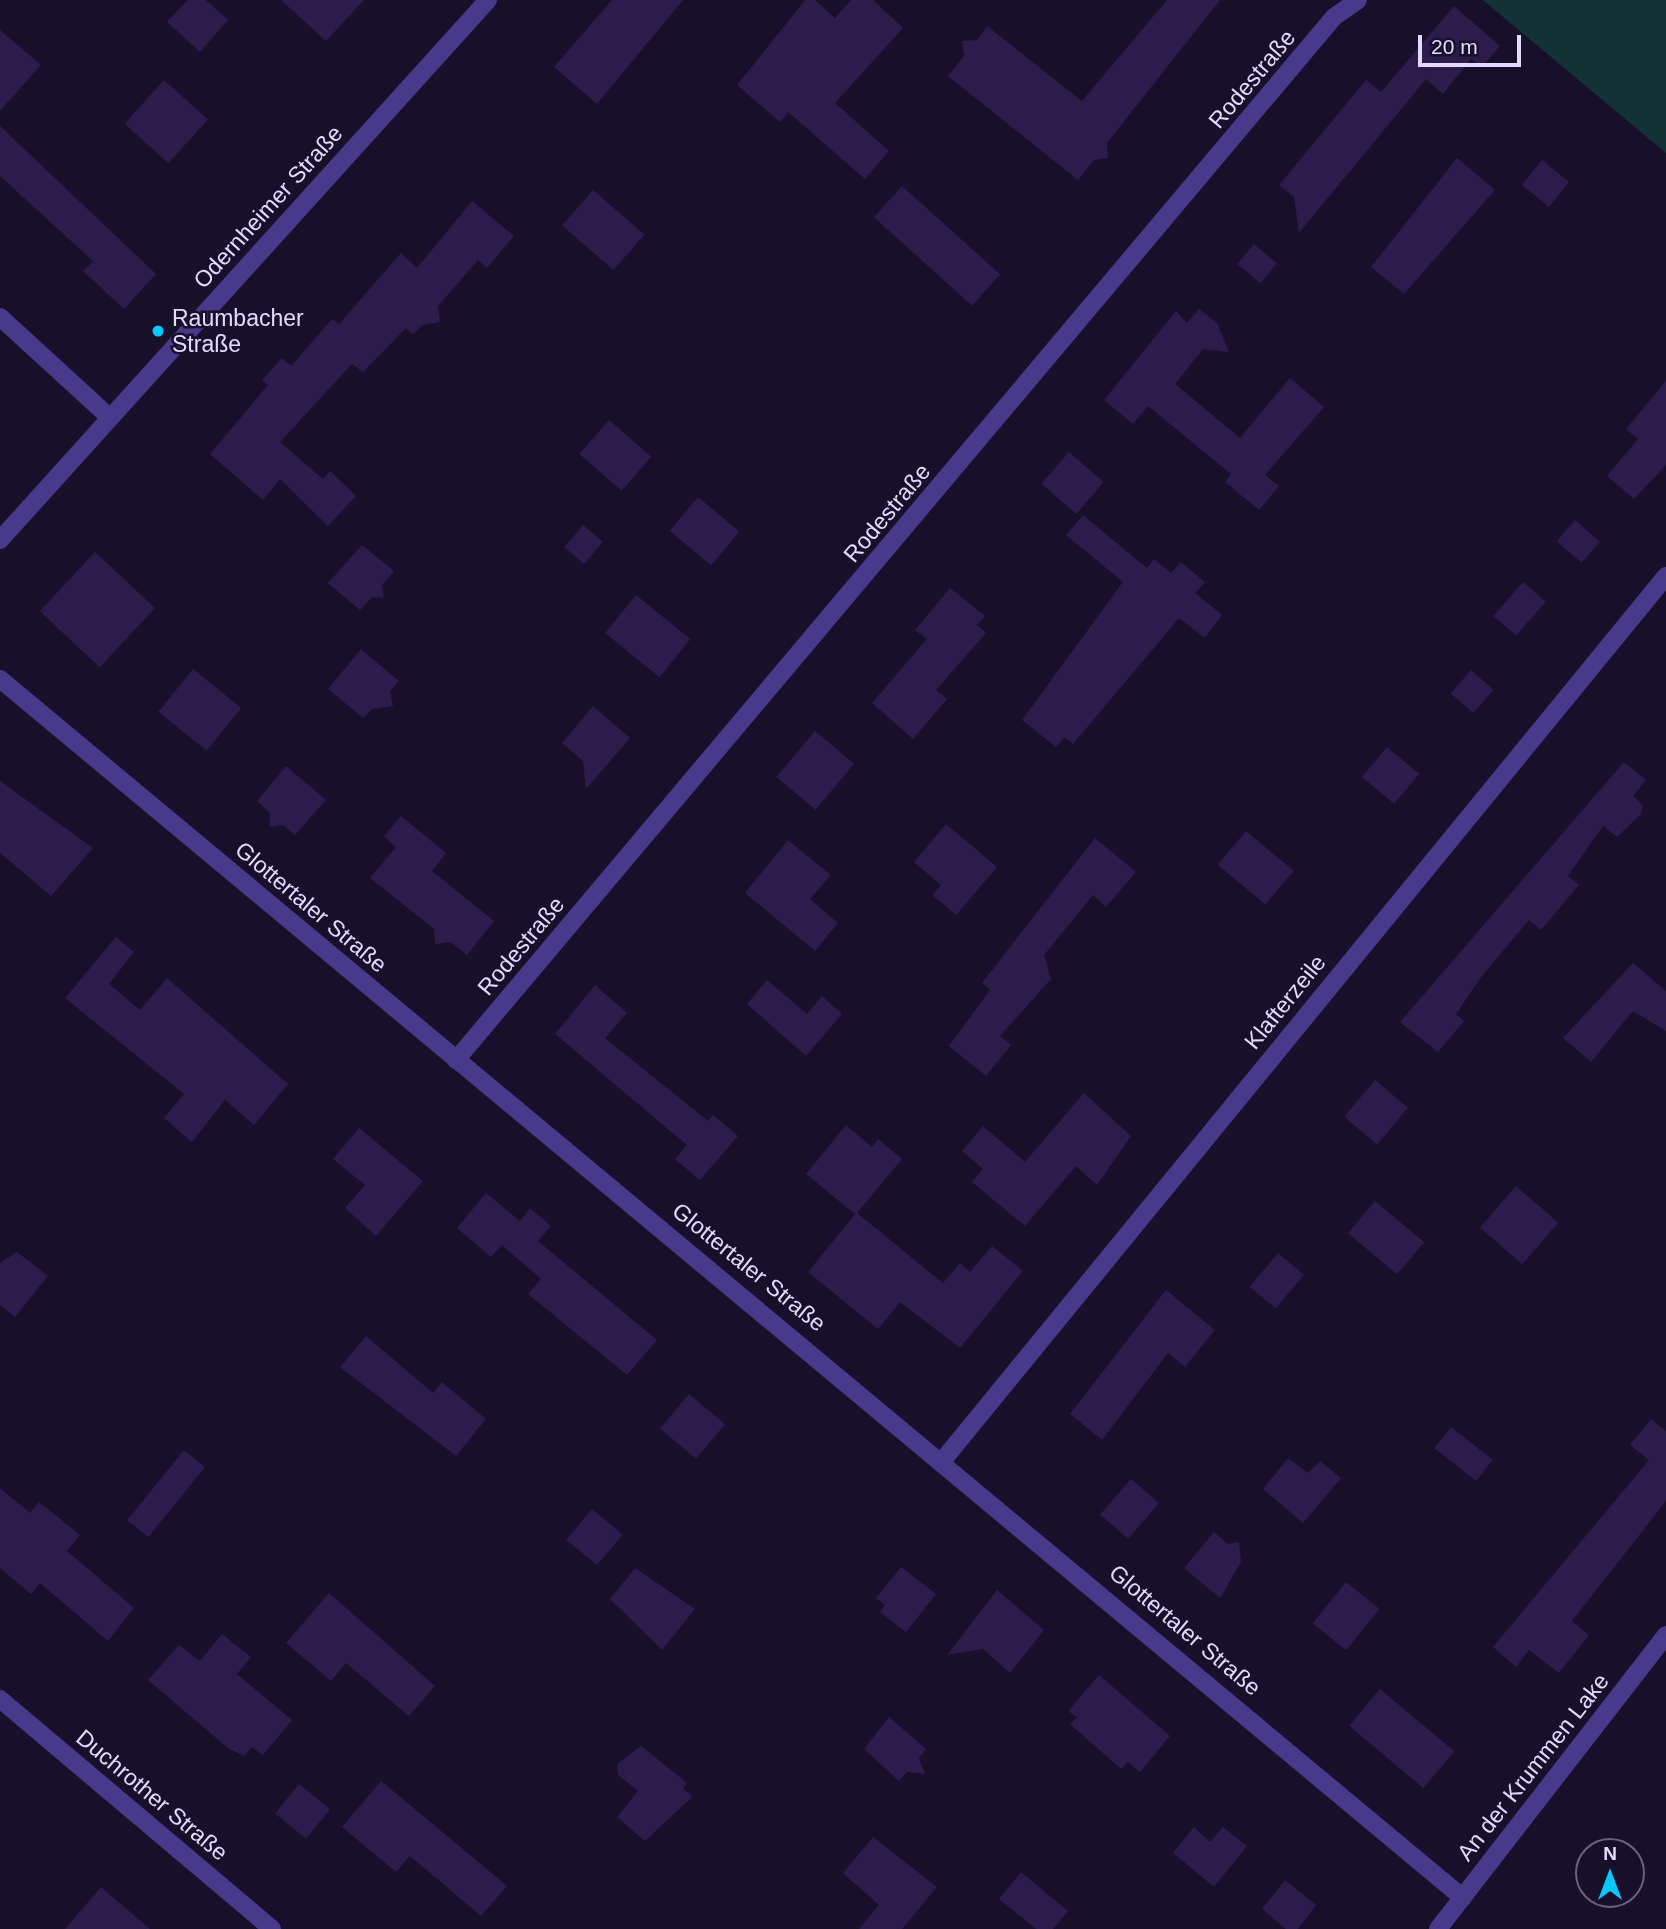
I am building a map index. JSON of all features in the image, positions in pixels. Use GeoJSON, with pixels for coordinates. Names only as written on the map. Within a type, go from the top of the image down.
{"type":"FeatureCollection","features":[{"type":"Feature","properties":{"kind":"street","name":"Odernheimer Straße"},"geometry":{"type":"LineString","coordinates":[[0,540],[488,0]]}},
{"type":"Feature","properties":{"kind":"street","name":"Rodestraße"},"geometry":{"type":"LineString","coordinates":[[456,1060],[1334,17],[1358,0]]}},
{"type":"Feature","properties":{"kind":"street"},"geometry":{"type":"LineString","coordinates":[[0,317],[110,417]]}},
{"type":"Feature","properties":{"kind":"street","name":"Klafterzeile"},"geometry":{"type":"LineString","coordinates":[[943,1460],[1666,576]]}},
{"type":"Feature","properties":{"kind":"street","name":"Glottertaler Straße"},"geometry":{"type":"LineString","coordinates":[[0,679],[456,1060],[943,1460],[1463,1898]]}},
{"type":"Feature","properties":{"kind":"street","name":"An der Krummen Lake"},"geometry":{"type":"LineString","coordinates":[[1438,1929],[1666,1634]]}},
{"type":"Feature","properties":{"kind":"street","name":"Duchrother Straße"},"geometry":{"type":"LineString","coordinates":[[0,1699],[272,1929]]}},
{"type":"Feature","properties":{"kind":"green space"},"geometry":{"type":"Polygon","coordinates":[[[1483,0],[1666,0],[1666,153],[1483,0]]]}},
{"type":"Feature","properties":{"kind":"building"},"geometry":{"type":"Polygon","coordinates":[[[188,0],[206,0],[228,20],[200,52],[167,22],[188,0]]]}},
{"type":"Feature","properties":{"kind":"building"},"geometry":{"type":"Polygon","coordinates":[[[281,0],[364,0],[326,41],[281,0]]]}},
{"type":"Feature","properties":{"kind":"building"},"geometry":{"type":"Polygon","coordinates":[[[612,0],[683,0],[597,104],[554,67],[612,0]]]}},
{"type":"Feature","properties":{"kind":"building"},"geometry":{"type":"Polygon","coordinates":[[[805,0],[815,0],[835,18],[851,0],[873,0],[903,28],[835,103],[889,151],[865,179],[788,112],[780,122],[737,85],[805,0]]]}},
{"type":"Feature","properties":{"kind":"building"},"geometry":{"type":"Polygon","coordinates":[[[1167,0],[1220,0],[1107,143],[1108,158],[1094,160],[1078,180],[948,76],[964,56],[962,41],[977,40],[987,26],[1082,101],[1167,0]]]}},
{"type":"Feature","properties":{"kind":"building"},"geometry":{"type":"Polygon","coordinates":[[[1454,6],[1500,46],[1482,67],[1471,59],[1443,94],[1426,79],[1299,233],[1294,197],[1279,185],[1366,80],[1381,92],[1454,6]]]}},
{"type":"Feature","properties":{"kind":"building"},"geometry":{"type":"Polygon","coordinates":[[[0,30],[41,65],[0,111],[0,30]]]}},
{"type":"Feature","properties":{"kind":"building"},"geometry":{"type":"Polygon","coordinates":[[[164,80],[208,119],[168,163],[125,124],[164,80]]]}},
{"type":"Feature","properties":{"kind":"building"},"geometry":{"type":"Polygon","coordinates":[[[0,126],[156,274],[124,309],[83,271],[93,261],[0,176],[0,126]]]}},
{"type":"Feature","properties":{"kind":"building"},"geometry":{"type":"Polygon","coordinates":[[[1457,158],[1495,190],[1404,294],[1371,267],[1457,158]]]}},
{"type":"Feature","properties":{"kind":"building"},"geometry":{"type":"Polygon","coordinates":[[[1542,160],[1569,182],[1549,207],[1522,185],[1542,160]]]}},
{"type":"Feature","properties":{"kind":"building"},"geometry":{"type":"Polygon","coordinates":[[[902,186],[1000,274],[972,306],[874,217],[902,186]]]}},
{"type":"Feature","properties":{"kind":"building"},"geometry":{"type":"Polygon","coordinates":[[[593,190],[644,235],[613,270],[562,225],[593,190]]]}},
{"type":"Feature","properties":{"kind":"building"},"geometry":{"type":"Polygon","coordinates":[[[472,201],[514,236],[487,268],[478,260],[438,306],[440,322],[422,325],[413,335],[406,328],[363,372],[352,364],[280,442],[323,479],[330,471],[356,496],[328,526],[280,479],[263,500],[210,454],[268,385],[262,380],[282,358],[291,366],[332,319],[339,324],[401,253],[417,268],[472,201]]]}},
{"type":"Feature","properties":{"kind":"building"},"geometry":{"type":"Polygon","coordinates":[[[1254,244],[1277,263],[1260,283],[1237,264],[1254,244]]]}},
{"type":"Feature","properties":{"kind":"building"},"geometry":{"type":"Polygon","coordinates":[[[1199,309],[1217,323],[1229,352],[1203,349],[1175,384],[1240,438],[1290,378],[1324,407],[1265,475],[1279,486],[1259,510],[1225,482],[1231,474],[1148,406],[1133,424],[1104,400],[1176,311],[1187,323],[1199,309]]]}},
{"type":"Feature","properties":{"kind":"building"},"geometry":{"type":"Polygon","coordinates":[[[1666,381],[1666,465],[1634,499],[1607,476],[1638,439],[1626,429],[1666,381]]]}},
{"type":"Feature","properties":{"kind":"building"},"geometry":{"type":"Polygon","coordinates":[[[609,420],[651,457],[622,491],[579,454],[609,420]]]}},
{"type":"Feature","properties":{"kind":"building"},"geometry":{"type":"Polygon","coordinates":[[[1069,452],[1104,482],[1076,514],[1041,484],[1069,452]]]}},
{"type":"Feature","properties":{"kind":"building"},"geometry":{"type":"Polygon","coordinates":[[[698,497],[739,532],[711,565],[670,531],[698,497]]]}},
{"type":"Feature","properties":{"kind":"building"},"geometry":{"type":"Polygon","coordinates":[[[1083,515],[1147,568],[1154,559],[1171,573],[1181,562],[1205,582],[1195,593],[1222,615],[1205,638],[1179,618],[1073,744],[1065,737],[1056,747],[1022,720],[1123,582],[1066,535],[1083,515]]]}},
{"type":"Feature","properties":{"kind":"building"},"geometry":{"type":"Polygon","coordinates":[[[1575,520],[1600,542],[1582,563],[1557,541],[1575,520]]]}},
{"type":"Feature","properties":{"kind":"building"},"geometry":{"type":"Polygon","coordinates":[[[583,525],[603,542],[584,564],[564,547],[583,525]]]}},
{"type":"Feature","properties":{"kind":"building"},"geometry":{"type":"Polygon","coordinates":[[[362,545],[394,571],[382,585],[384,598],[372,597],[360,610],[328,583],[362,545]]]}},
{"type":"Feature","properties":{"kind":"building"},"geometry":{"type":"Polygon","coordinates":[[[95,552],[155,608],[100,667],[40,611],[95,552]]]}},
{"type":"Feature","properties":{"kind":"building"},"geometry":{"type":"Polygon","coordinates":[[[1523,582],[1546,602],[1516,636],[1493,616],[1523,582]]]}},
{"type":"Feature","properties":{"kind":"building"},"geometry":{"type":"Polygon","coordinates":[[[950,588],[985,616],[977,625],[986,633],[936,690],[947,699],[913,739],[872,703],[927,639],[915,630],[950,588]]]}},
{"type":"Feature","properties":{"kind":"building"},"geometry":{"type":"Polygon","coordinates":[[[636,595],[690,639],[660,677],[605,633],[636,595]]]}},
{"type":"Feature","properties":{"kind":"building"},"geometry":{"type":"Polygon","coordinates":[[[361,649],[399,681],[390,691],[393,706],[372,709],[363,718],[328,689],[361,649]]]}},
{"type":"Feature","properties":{"kind":"building"},"geometry":{"type":"Polygon","coordinates":[[[193,669],[241,708],[207,751],[158,712],[193,669]]]}},
{"type":"Feature","properties":{"kind":"building"},"geometry":{"type":"Polygon","coordinates":[[[1471,670],[1494,690],[1473,713],[1451,693],[1471,670]]]}},
{"type":"Feature","properties":{"kind":"building"},"geometry":{"type":"Polygon","coordinates":[[[593,706],[630,738],[586,789],[583,761],[562,743],[593,706]]]}},
{"type":"Feature","properties":{"kind":"building"},"geometry":{"type":"Polygon","coordinates":[[[815,731],[854,764],[816,810],[776,777],[815,731]]]}},
{"type":"Feature","properties":{"kind":"building"},"geometry":{"type":"Polygon","coordinates":[[[1387,747],[1419,774],[1394,804],[1362,777],[1387,747]]]}},
{"type":"Feature","properties":{"kind":"building"},"geometry":{"type":"Polygon","coordinates":[[[1624,762],[1646,780],[1633,796],[1643,805],[1641,814],[1617,837],[1603,826],[1568,876],[1579,885],[1541,930],[1529,920],[1481,977],[1456,1014],[1464,1021],[1438,1052],[1400,1022],[1624,762]]]}},
{"type":"Feature","properties":{"kind":"building"},"geometry":{"type":"Polygon","coordinates":[[[286,766],[326,800],[295,835],[283,825],[270,827],[270,813],[257,801],[286,766]]]}},
{"type":"Feature","properties":{"kind":"building"},"geometry":{"type":"Polygon","coordinates":[[[0,781],[93,848],[51,896],[0,853],[0,781]]]}},
{"type":"Feature","properties":{"kind":"building"},"geometry":{"type":"Polygon","coordinates":[[[401,816],[446,853],[432,871],[494,921],[467,955],[450,942],[435,944],[434,929],[370,878],[396,847],[384,836],[401,816]]]}},
{"type":"Feature","properties":{"kind":"building"},"geometry":{"type":"Polygon","coordinates":[[[946,824],[997,867],[956,915],[932,895],[941,885],[914,862],[946,824]]]}},
{"type":"Feature","properties":{"kind":"building"},"geometry":{"type":"Polygon","coordinates":[[[1246,831],[1293,871],[1265,905],[1218,865],[1246,831]]]}},
{"type":"Feature","properties":{"kind":"building"},"geometry":{"type":"Polygon","coordinates":[[[1095,838],[1136,872],[1106,907],[1093,895],[1044,955],[1051,979],[1000,1036],[1011,1045],[986,1076],[949,1046],[990,990],[982,983],[1095,838]]]}},
{"type":"Feature","properties":{"kind":"building"},"geometry":{"type":"Polygon","coordinates":[[[788,840],[831,875],[810,899],[838,923],[815,951],[745,893],[788,840]]]}},
{"type":"Feature","properties":{"kind":"building"},"geometry":{"type":"Polygon","coordinates":[[[116,937],[134,952],[109,984],[140,1010],[167,978],[288,1084],[254,1125],[225,1100],[192,1142],[164,1118],[184,1094],[65,998],[116,937]]]}},
{"type":"Feature","properties":{"kind":"building"},"geometry":{"type":"Polygon","coordinates":[[[1633,963],[1666,991],[1666,1031],[1633,1011],[1591,1062],[1563,1038],[1633,963]]]}},
{"type":"Feature","properties":{"kind":"building"},"geometry":{"type":"Polygon","coordinates":[[[767,980],[807,1014],[822,996],[842,1014],[806,1056],[747,1004],[767,980]]]}},
{"type":"Feature","properties":{"kind":"building"},"geometry":{"type":"Polygon","coordinates":[[[595,985],[627,1013],[605,1038],[708,1121],[713,1115],[738,1136],[700,1180],[675,1159],[687,1145],[555,1034],[595,985]]]}},
{"type":"Feature","properties":{"kind":"building"},"geometry":{"type":"Polygon","coordinates":[[[1375,1080],[1408,1108],[1377,1144],[1344,1117],[1375,1080]]]}},
{"type":"Feature","properties":{"kind":"building"},"geometry":{"type":"Polygon","coordinates":[[[1084,1093],[1131,1136],[1097,1185],[1076,1166],[1025,1226],[972,1182],[983,1169],[962,1151],[983,1126],[1025,1162],[1084,1093]]]}},
{"type":"Feature","properties":{"kind":"building"},"geometry":{"type":"Polygon","coordinates":[[[846,1125],[872,1147],[878,1139],[902,1159],[857,1213],[943,1283],[960,1263],[970,1272],[992,1246],[1023,1271],[960,1348],[900,1302],[878,1329],[808,1272],[855,1214],[806,1174],[846,1125]]]}},
{"type":"Feature","properties":{"kind":"building"},"geometry":{"type":"Polygon","coordinates":[[[359,1128],[423,1181],[376,1236],[345,1208],[365,1185],[333,1159],[359,1128]]]}},
{"type":"Feature","properties":{"kind":"building"},"geometry":{"type":"Polygon","coordinates":[[[1516,1186],[1558,1223],[1522,1264],[1480,1228],[1516,1186]]]}},
{"type":"Feature","properties":{"kind":"building"},"geometry":{"type":"Polygon","coordinates":[[[486,1193],[520,1221],[530,1208],[551,1226],[538,1241],[657,1340],[627,1375],[528,1294],[541,1279],[502,1245],[491,1257],[457,1228],[486,1193]]]}},
{"type":"Feature","properties":{"kind":"building"},"geometry":{"type":"Polygon","coordinates":[[[1375,1201],[1424,1242],[1397,1274],[1348,1233],[1375,1201]]]}},
{"type":"Feature","properties":{"kind":"building"},"geometry":{"type":"Polygon","coordinates":[[[17,1252],[48,1276],[15,1317],[0,1305],[0,1263],[17,1252]]]}},
{"type":"Feature","properties":{"kind":"building"},"geometry":{"type":"Polygon","coordinates":[[[1278,1253],[1304,1275],[1276,1309],[1250,1287],[1278,1253]]]}},
{"type":"Feature","properties":{"kind":"building"},"geometry":{"type":"Polygon","coordinates":[[[1166,1290],[1215,1330],[1185,1367],[1168,1353],[1102,1440],[1070,1414],[1166,1290]]]}},
{"type":"Feature","properties":{"kind":"building"},"geometry":{"type":"Polygon","coordinates":[[[366,1336],[433,1393],[442,1382],[486,1419],[456,1456],[340,1367],[366,1336]]]}},
{"type":"Feature","properties":{"kind":"building"},"geometry":{"type":"Polygon","coordinates":[[[689,1394],[725,1424],[696,1459],[660,1428],[689,1394]]]}},
{"type":"Feature","properties":{"kind":"building"},"geometry":{"type":"Polygon","coordinates":[[[1651,1419],[1666,1431],[1666,1501],[1572,1621],[1589,1635],[1559,1673],[1529,1650],[1516,1667],[1493,1647],[1649,1460],[1630,1445],[1651,1419]]]}},
{"type":"Feature","properties":{"kind":"building"},"geometry":{"type":"Polygon","coordinates":[[[1451,1427],[1493,1460],[1476,1481],[1434,1448],[1451,1427]]]}},
{"type":"Feature","properties":{"kind":"building"},"geometry":{"type":"Polygon","coordinates":[[[184,1450],[205,1467],[148,1537],[127,1520],[184,1450]]]}},
{"type":"Feature","properties":{"kind":"building"},"geometry":{"type":"Polygon","coordinates":[[[1288,1458],[1308,1473],[1320,1461],[1341,1478],[1303,1523],[1263,1489],[1288,1458]]]}},
{"type":"Feature","properties":{"kind":"building"},"geometry":{"type":"Polygon","coordinates":[[[1131,1479],[1159,1503],[1128,1539],[1100,1514],[1131,1479]]]}},
{"type":"Feature","properties":{"kind":"building"},"geometry":{"type":"Polygon","coordinates":[[[0,1488],[30,1513],[39,1502],[80,1535],[67,1551],[134,1608],[108,1641],[40,1583],[31,1594],[0,1568],[0,1488]]]}},
{"type":"Feature","properties":{"kind":"building"},"geometry":{"type":"Polygon","coordinates":[[[592,1509],[623,1535],[597,1565],[566,1540],[592,1509]]]}},
{"type":"Feature","properties":{"kind":"building"},"geometry":{"type":"Polygon","coordinates":[[[1214,1532],[1228,1544],[1239,1542],[1241,1562],[1220,1598],[1184,1568],[1214,1532]]]}},
{"type":"Feature","properties":{"kind":"building"},"geometry":{"type":"Polygon","coordinates":[[[901,1567],[936,1594],[906,1632],[880,1612],[885,1605],[876,1598],[901,1567]]]}},
{"type":"Feature","properties":{"kind":"building"},"geometry":{"type":"Polygon","coordinates":[[[635,1568],[695,1609],[662,1650],[610,1599],[635,1568]]]}},
{"type":"Feature","properties":{"kind":"building"},"geometry":{"type":"Polygon","coordinates":[[[1346,1582],[1379,1609],[1346,1650],[1313,1623],[1346,1582]]]}},
{"type":"Feature","properties":{"kind":"building"},"geometry":{"type":"Polygon","coordinates":[[[997,1590],[1044,1630],[1010,1673],[983,1649],[947,1655],[997,1590]]]}},
{"type":"Feature","properties":{"kind":"building"},"geometry":{"type":"Polygon","coordinates":[[[329,1593],[435,1686],[409,1716],[346,1663],[331,1681],[286,1643],[329,1593]]]}},
{"type":"Feature","properties":{"kind":"building"},"geometry":{"type":"Polygon","coordinates":[[[222,1634],[251,1657],[237,1674],[292,1720],[263,1755],[252,1747],[244,1756],[228,1748],[148,1680],[179,1645],[200,1661],[222,1634]]]}},
{"type":"Feature","properties":{"kind":"building"},"geometry":{"type":"Polygon","coordinates":[[[1099,1675],[1170,1736],[1140,1772],[1128,1762],[1121,1769],[1070,1724],[1077,1717],[1068,1711],[1099,1675]]]}},
{"type":"Feature","properties":{"kind":"building"},"geometry":{"type":"Polygon","coordinates":[[[1380,1689],[1454,1751],[1423,1788],[1349,1726],[1380,1689]]]}},
{"type":"Feature","properties":{"kind":"building"},"geometry":{"type":"Polygon","coordinates":[[[889,1717],[926,1749],[919,1758],[925,1774],[907,1772],[899,1781],[864,1749],[889,1717]]]}},
{"type":"Feature","properties":{"kind":"building"},"geometry":{"type":"Polygon","coordinates":[[[641,1746],[687,1783],[683,1788],[692,1797],[645,1841],[617,1817],[638,1791],[618,1775],[617,1764],[641,1746]]]}},
{"type":"Feature","properties":{"kind":"building"},"geometry":{"type":"Polygon","coordinates":[[[381,1781],[507,1886],[481,1916],[410,1856],[396,1872],[342,1827],[381,1781]]]}},
{"type":"Feature","properties":{"kind":"building"},"geometry":{"type":"Polygon","coordinates":[[[299,1784],[330,1809],[306,1839],[275,1814],[299,1784]]]}},
{"type":"Feature","properties":{"kind":"building"},"geometry":{"type":"Polygon","coordinates":[[[1194,1827],[1210,1842],[1223,1827],[1247,1846],[1214,1887],[1173,1853],[1194,1827]]]}},
{"type":"Feature","properties":{"kind":"building"},"geometry":{"type":"Polygon","coordinates":[[[873,1837],[937,1887],[902,1929],[859,1929],[879,1905],[843,1873],[873,1837]]]}},
{"type":"Feature","properties":{"kind":"building"},"geometry":{"type":"Polygon","coordinates":[[[1021,1872],[1068,1911],[1053,1929],[1036,1929],[999,1899],[1021,1872]]]}},
{"type":"Feature","properties":{"kind":"building"},"geometry":{"type":"Polygon","coordinates":[[[1285,1880],[1316,1905],[1298,1929],[1286,1929],[1262,1909],[1285,1880]]]}},
{"type":"Feature","properties":{"kind":"building"},"geometry":{"type":"Polygon","coordinates":[[[101,1887],[150,1929],[65,1929],[101,1887]]]}},
{"type":"Feature","properties":{"kind":"place","name":"Raumbacher Straße"},"geometry":{"type":"Point","coordinates":[158,331]}}]}
